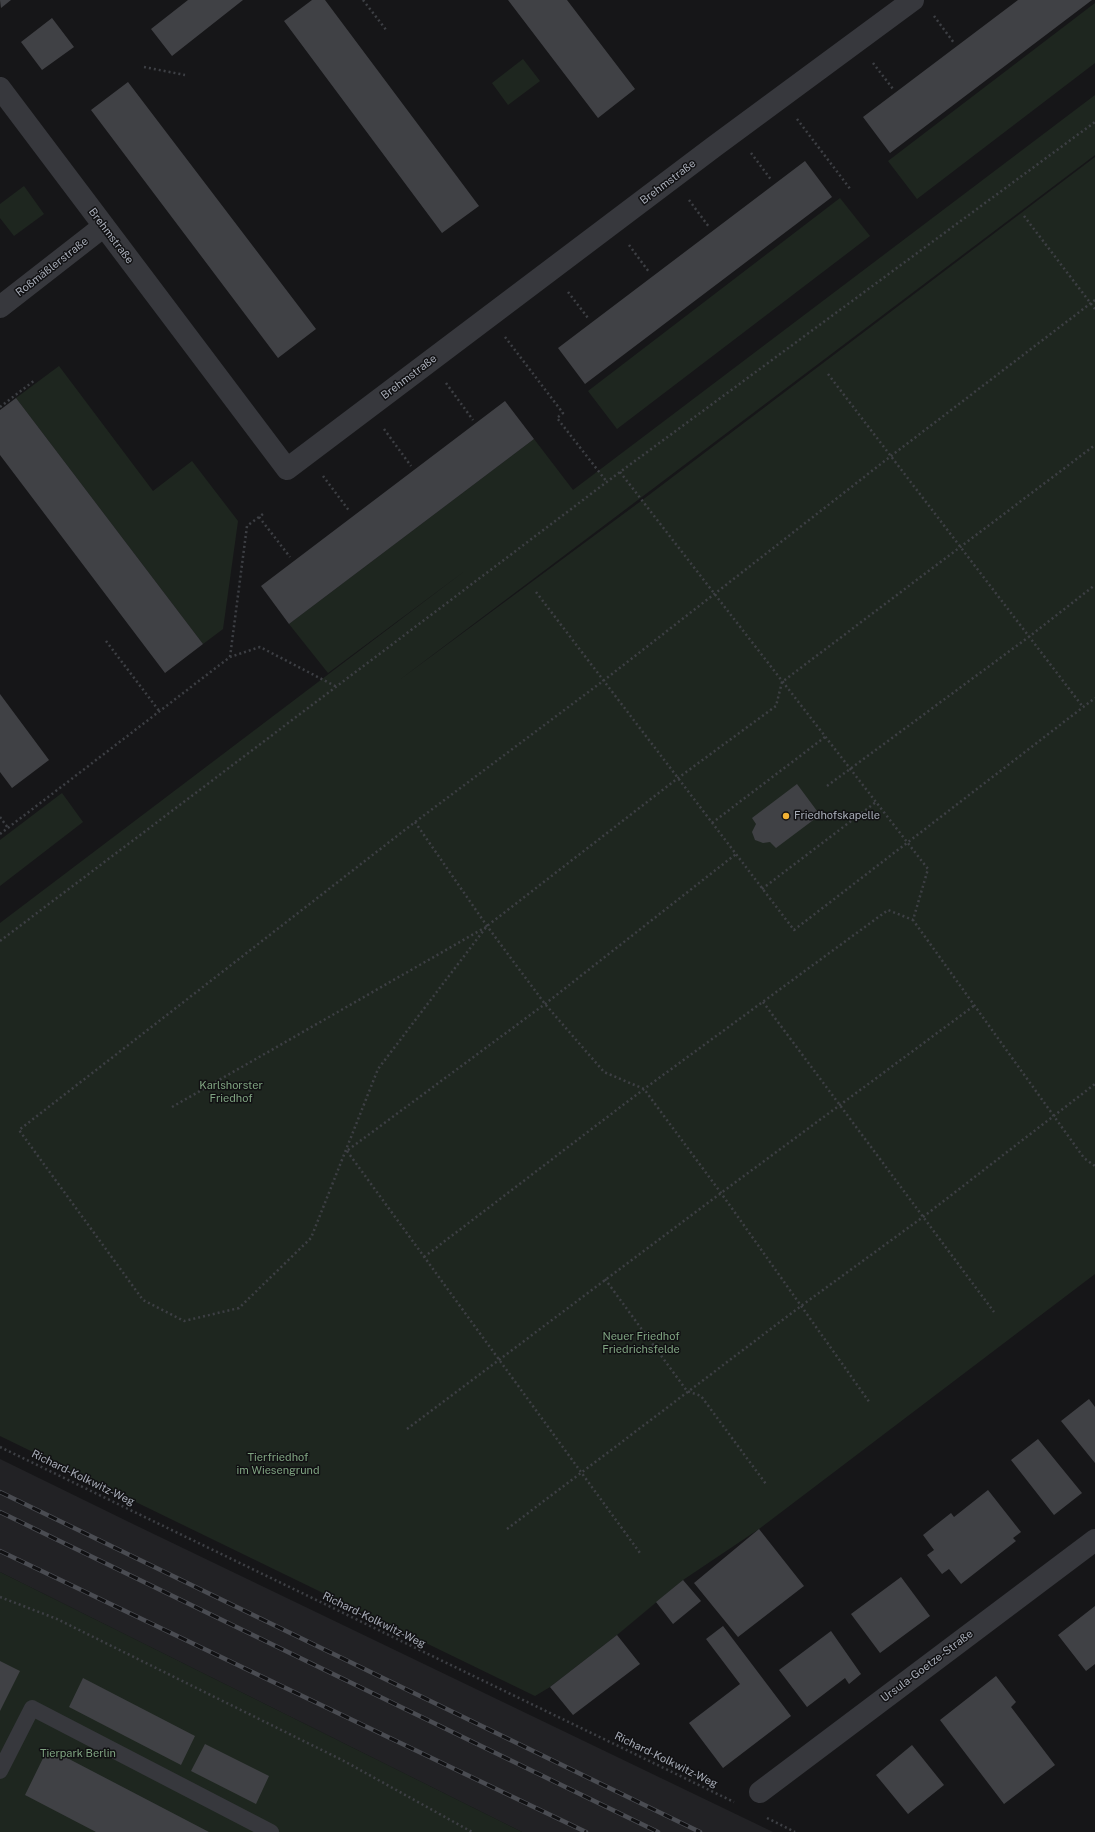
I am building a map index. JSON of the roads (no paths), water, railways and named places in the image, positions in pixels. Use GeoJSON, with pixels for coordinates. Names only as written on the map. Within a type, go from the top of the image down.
{"type":"FeatureCollection","features":[{"type":"Feature","properties":{"kind":"street","name":"Brehmstraße"},"geometry":{"type":"LineString","coordinates":[[0,88],[287,469],[715,146],[913,0]]}},
{"type":"Feature","properties":{"kind":"street","name":"Roßmäßlerstraße"},"geometry":{"type":"LineString","coordinates":[[0,307],[104,226]]}},
{"type":"Feature","properties":{"kind":"street","name":"Ursula-Goetze-Straße"},"geometry":{"type":"LineString","coordinates":[[760,1792],[1095,1540]]}},
{"type":"Feature","properties":{"kind":"lane"},"geometry":{"type":"LineString","coordinates":[[0,1771],[32,1708],[271,1832]]}},
{"type":"Feature","properties":{"kind":"railway"},"geometry":{"type":"LineString","coordinates":[[0,1492],[700,1832]]}},
{"type":"Feature","properties":{"kind":"railway"},"geometry":{"type":"LineString","coordinates":[[0,1512],[658,1832]]}},
{"type":"Feature","properties":{"kind":"railway"},"geometry":{"type":"LineString","coordinates":[[0,1551],[586,1832]]}},
{"type":"Feature","properties":{"kind":"place","name":"Friedhofskapelle"},"geometry":{"type":"Point","coordinates":[786,816]}},
{"type":"Feature","properties":{"kind":"park label","name":"Karlshorster Friedhof"},"geometry":{"type":"Point","coordinates":[231,1092]}},
{"type":"Feature","properties":{"kind":"park label","name":"Neuer Friedhof Friedrichsfelde"},"geometry":{"type":"Point","coordinates":[641,1343]}},
{"type":"Feature","properties":{"kind":"park label","name":"Tierfriedhof im Wiesengrund"},"geometry":{"type":"Point","coordinates":[278,1464]}},
{"type":"Feature","properties":{"kind":"park label","name":"Tierpark Berlin"},"geometry":{"type":"Point","coordinates":[78,1754]}}]}
